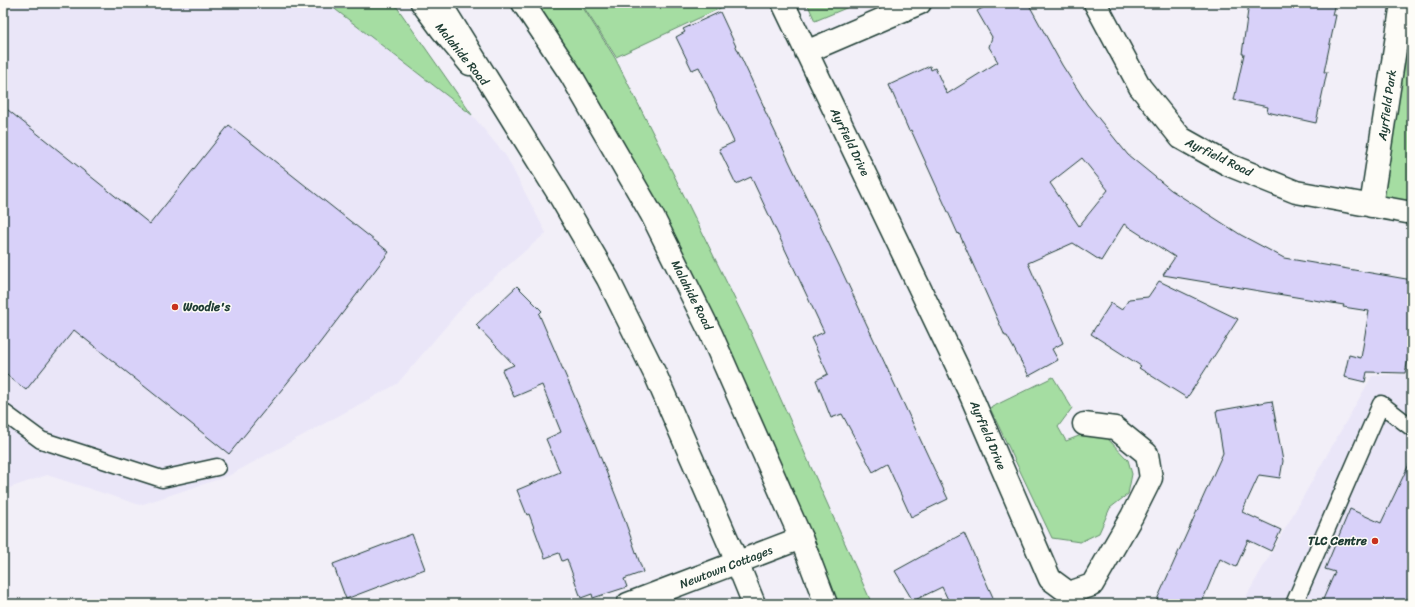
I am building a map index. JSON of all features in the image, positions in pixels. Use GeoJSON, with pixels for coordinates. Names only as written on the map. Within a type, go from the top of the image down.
{"type":"FeatureCollection","features":[{"type":"Feature","properties":{"kind":"street","name":"Malahide Road"},"geometry":{"type":"LineString","coordinates":[[422,3],[442,30],[504,105]]}},
{"type":"Feature","properties":{"kind":"street","name":"Malahide Road"},"geometry":{"type":"LineString","coordinates":[[440,3],[558,193],[608,279],[656,376],[754,604]]}},
{"type":"Feature","properties":{"kind":"street","name":"Malahide Road"},"geometry":{"type":"LineString","coordinates":[[523,3],[571,75],[652,216],[712,334],[801,538],[826,604]]}},
{"type":"Feature","properties":{"kind":"street","name":"Ayrfield Drive"},"geometry":{"type":"LineString","coordinates":[[783,3],[969,391],[1050,579],[1069,593],[1092,585],[1132,516],[1151,478],[1147,454],[1115,428],[1084,424]]}},
{"type":"Feature","properties":{"kind":"street"},"geometry":{"type":"LineString","coordinates":[[806,52],[920,3]]}},
{"type":"Feature","properties":{"kind":"street","name":"Ayrfield Road"},"geometry":{"type":"LineString","coordinates":[[1095,3],[1140,87],[1181,138],[1229,165],[1296,192],[1412,213]]}},
{"type":"Feature","properties":{"kind":"street","name":"Ayrfield Park"},"geometry":{"type":"LineString","coordinates":[[1371,206],[1402,3]]}},
{"type":"Feature","properties":{"kind":"street","name":"Newtown Cottages"},"geometry":{"type":"LineString","coordinates":[[628,604],[801,538]]}},
{"type":"Feature","properties":{"kind":"lane"},"geometry":{"type":"LineString","coordinates":[[1294,604],[1381,404],[1412,428]]}},
{"type":"Feature","properties":{"kind":"lane"},"geometry":{"type":"LineString","coordinates":[[3,412],[41,440],[162,479],[217,467]]}},
{"type":"Feature","properties":{"kind":"shaded area"},"geometry":{"type":"Polygon","coordinates":[[[3,3],[327,3],[472,115],[506,156],[546,233],[471,297],[397,384],[228,476],[140,505],[47,475],[3,490],[3,3]]]}},
{"type":"Feature","properties":{"kind":"shaded area"},"geometry":{"type":"Polygon","coordinates":[[[1412,374],[1412,604],[1242,604],[1372,376],[1412,374]]]}},
{"type":"Feature","properties":{"kind":"green space"},"geometry":{"type":"Polygon","coordinates":[[[327,3],[394,3],[472,115],[327,3]]]}},
{"type":"Feature","properties":{"kind":"green space"},"geometry":{"type":"Polygon","coordinates":[[[524,3],[580,3],[615,58],[749,328],[872,604],[827,604],[712,334],[524,3]]]}},
{"type":"Feature","properties":{"kind":"green space"},"geometry":{"type":"Polygon","coordinates":[[[581,3],[731,3],[616,57],[581,3]]]}},
{"type":"Feature","properties":{"kind":"green space"},"geometry":{"type":"Polygon","coordinates":[[[807,3],[858,3],[815,21],[807,3]]]}},
{"type":"Feature","properties":{"kind":"green space"},"geometry":{"type":"Polygon","coordinates":[[[1412,3],[1412,212],[1374,193],[1412,3]]]}},
{"type":"Feature","properties":{"kind":"green space"},"geometry":{"type":"Polygon","coordinates":[[[1053,377],[1072,408],[1058,427],[1066,441],[1089,432],[1107,438],[1128,460],[1132,474],[1128,494],[1110,508],[1099,533],[1080,542],[1052,538],[990,408],[1053,377]]]}},
{"type":"Feature","properties":{"kind":"building"},"geometry":{"type":"Polygon","coordinates":[[[992,3],[1028,3],[1062,65],[1087,104],[1128,155],[1171,190],[1241,235],[1284,258],[1412,280],[1412,342],[1405,373],[1367,372],[1365,382],[1344,377],[1349,355],[1361,358],[1369,311],[1343,307],[1344,305],[1163,275],[1175,257],[1124,224],[1101,261],[1073,243],[1028,263],[1063,343],[1052,349],[1058,360],[1029,376],[1007,336],[1005,336],[959,233],[958,234],[911,130],[909,131],[889,85],[930,66],[931,70],[935,68],[947,94],[998,62],[989,47],[992,37],[977,11],[992,3]],[[1082,158],[1050,183],[1079,226],[1108,190],[1082,158]]]}},
{"type":"Feature","properties":{"kind":"building"},"geometry":{"type":"Polygon","coordinates":[[[1249,3],[1335,3],[1332,15],[1336,15],[1324,72],[1327,72],[1316,123],[1267,112],[1268,107],[1234,100],[1244,54],[1242,54],[1249,3]]]}},
{"type":"Feature","properties":{"kind":"building"},"geometry":{"type":"Polygon","coordinates":[[[720,12],[764,109],[839,265],[948,499],[911,517],[887,464],[873,472],[842,414],[831,418],[816,380],[828,374],[811,338],[824,332],[751,177],[736,184],[719,149],[734,142],[699,67],[692,70],[676,37],[685,32],[683,29],[720,12]]]}},
{"type":"Feature","properties":{"kind":"building","name":"Woodie's"},"geometry":{"type":"Polygon","coordinates":[[[3,106],[150,224],[229,125],[389,252],[319,344],[229,454],[74,330],[26,390],[3,372],[3,106]]]}},
{"type":"Feature","properties":{"kind":"building"},"geometry":{"type":"Polygon","coordinates":[[[1159,281],[1238,319],[1187,398],[1139,368],[1141,366],[1091,334],[1111,303],[1122,310],[1129,299],[1148,297],[1159,281]]]}},
{"type":"Feature","properties":{"kind":"building"},"geometry":{"type":"Polygon","coordinates":[[[517,286],[542,311],[539,314],[596,446],[619,504],[643,572],[624,579],[627,587],[593,598],[592,594],[581,598],[567,559],[562,561],[559,553],[545,558],[529,514],[527,515],[517,490],[560,472],[546,439],[561,432],[542,385],[514,397],[502,370],[514,365],[476,325],[517,286]]]}},
{"type":"Feature","properties":{"kind":"building"},"geometry":{"type":"Polygon","coordinates":[[[1272,401],[1283,461],[1280,478],[1259,475],[1242,512],[1281,530],[1271,551],[1248,540],[1236,567],[1220,559],[1201,604],[1155,604],[1223,453],[1216,411],[1272,401]]]}},
{"type":"Feature","properties":{"kind":"building","name":"TLC Centre"},"geometry":{"type":"Polygon","coordinates":[[[1412,458],[1412,604],[1321,604],[1335,572],[1325,569],[1350,509],[1381,523],[1412,458]]]}},
{"type":"Feature","properties":{"kind":"building"},"geometry":{"type":"Polygon","coordinates":[[[964,533],[996,604],[950,604],[942,587],[913,601],[895,571],[964,533]]]}},
{"type":"Feature","properties":{"kind":"building"},"geometry":{"type":"Polygon","coordinates":[[[412,534],[425,569],[346,599],[333,564],[412,534]]]}},
{"type":"Feature","properties":{"kind":"place","name":"Woodie's"},"geometry":{"type":"Point","coordinates":[175,307]}},
{"type":"Feature","properties":{"kind":"place","name":"TLC Centre"},"geometry":{"type":"Point","coordinates":[1375,541]}}]}
